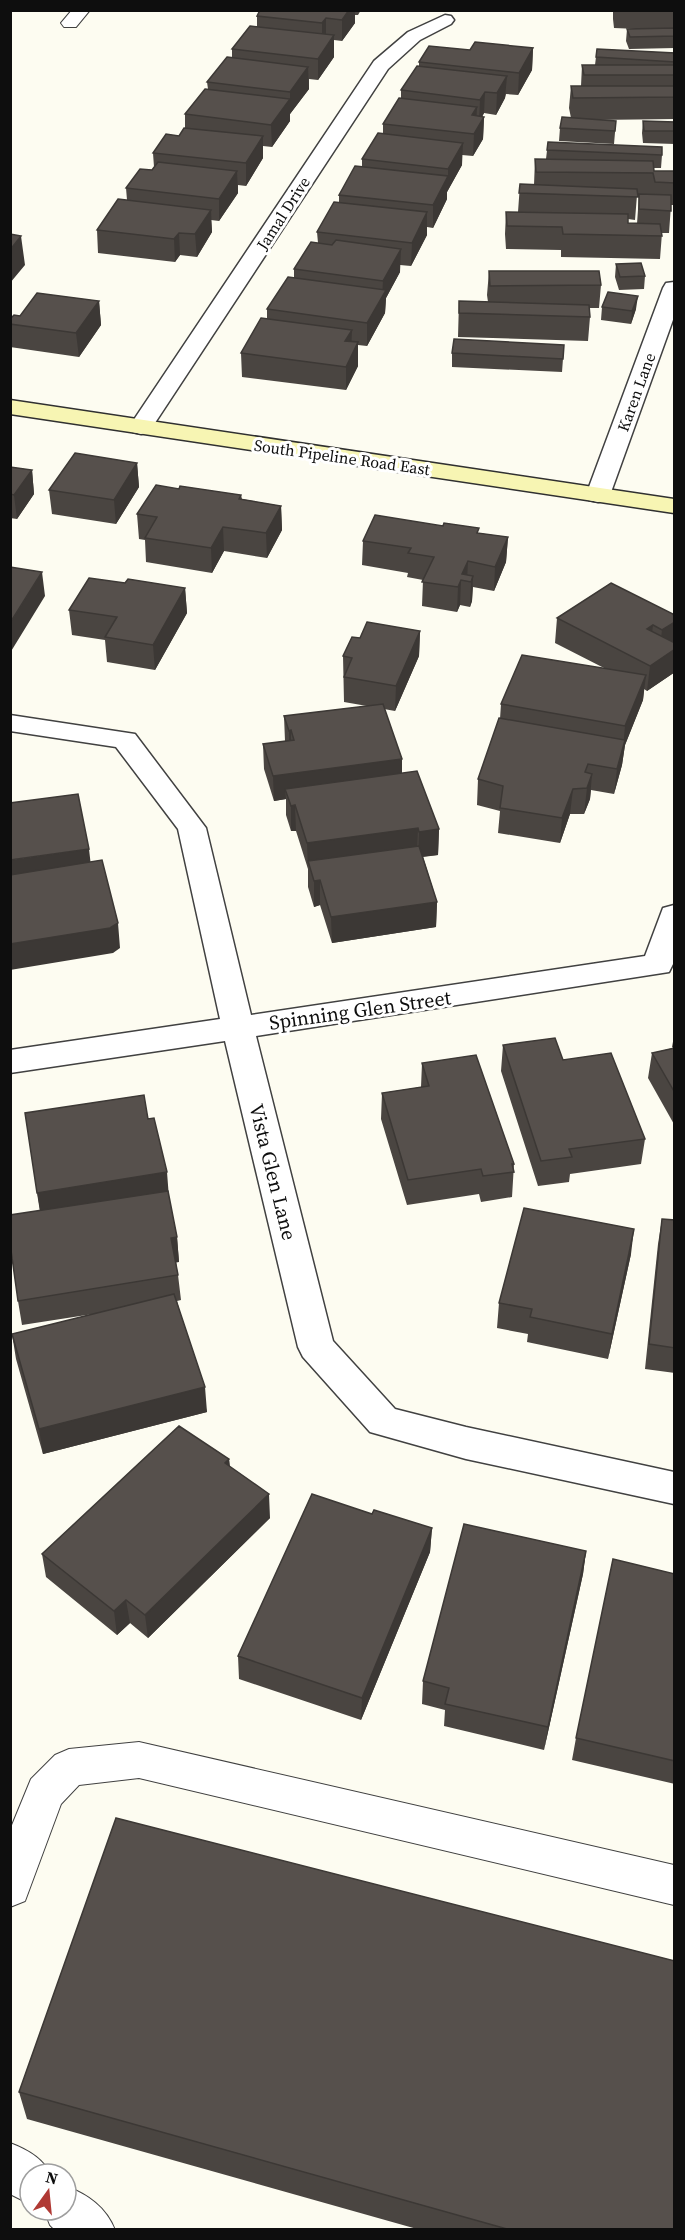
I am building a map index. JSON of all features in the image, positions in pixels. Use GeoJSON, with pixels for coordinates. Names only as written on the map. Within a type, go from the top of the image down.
{"type":"FeatureCollection","features":[{"type":"Feature","properties":{"kind":"street","name":"Jamal Drive"},"geometry":{"type":"LineString","coordinates":[[141,427],[381,64],[414,36],[445,20]]}},
{"type":"Feature","properties":{"kind":"street","name":"Karen Lane"},"geometry":{"type":"LineString","coordinates":[[598,495],[669,318],[675,288]]}},
{"type":"Feature","properties":{"kind":"street","name":"South Pipeline Road East"},"geometry":{"type":"LineString","coordinates":[[10,407],[675,506]]}},
{"type":"Feature","properties":{"kind":"street","name":"Vista Glen Lane"},"geometry":{"type":"LineString","coordinates":[[10,723],[125,741],[192,828],[316,1347],[383,1421],[466,1443],[675,1488]]}},
{"type":"Feature","properties":{"kind":"street","name":"Spinning Glen Street"},"geometry":{"type":"LineString","coordinates":[[10,1062],[658,965],[675,915]]}},
{"type":"Feature","properties":{"kind":"lane"},"geometry":{"type":"LineString","coordinates":[[70,23],[82,10]]}},
{"type":"Feature","properties":{"kind":"lane"},"geometry":{"type":"LineString","coordinates":[[10,1887],[45,1792],[69,1768],[139,1760],[675,1885]]}},
{"type":"Feature","properties":{"kind":"lane"},"geometry":{"type":"LineString","coordinates":[[78,2218],[92,2229]]}},
{"type":"Feature","properties":{"kind":"building"},"geometry":{"type":"Polygon","coordinates":[[[260,10],[349,10],[342,20],[326,18],[322,23],[257,16],[260,10]]]}},
{"type":"Feature","properties":{"kind":"building"},"geometry":{"type":"Polygon","coordinates":[[[250,26],[334,35],[318,59],[232,49],[250,26]]]}},
{"type":"Feature","properties":{"kind":"building"},"geometry":{"type":"Polygon","coordinates":[[[675,28],[675,36],[630,37],[627,29],[675,28]]]}},
{"type":"Feature","properties":{"kind":"building"},"geometry":{"type":"Polygon","coordinates":[[[475,42],[533,48],[519,73],[419,62],[429,46],[470,50],[475,42]]]}},
{"type":"Feature","properties":{"kind":"building"},"geometry":{"type":"Polygon","coordinates":[[[597,49],[675,53],[675,62],[596,57],[597,49]]]}},
{"type":"Feature","properties":{"kind":"building"},"geometry":{"type":"Polygon","coordinates":[[[227,57],[308,67],[290,92],[207,82],[227,57]]]}},
{"type":"Feature","properties":{"kind":"building"},"geometry":{"type":"Polygon","coordinates":[[[582,65],[675,65],[675,75],[584,75],[582,65]]]}},
{"type":"Feature","properties":{"kind":"building"},"geometry":{"type":"Polygon","coordinates":[[[417,66],[507,76],[497,93],[485,92],[480,100],[401,90],[417,66]]]}},
{"type":"Feature","properties":{"kind":"building"},"geometry":{"type":"Polygon","coordinates":[[[571,86],[675,86],[675,97],[573,98],[571,86]]]}},
{"type":"Feature","properties":{"kind":"building"},"geometry":{"type":"Polygon","coordinates":[[[205,89],[290,99],[271,125],[185,114],[205,89]]]}},
{"type":"Feature","properties":{"kind":"building"},"geometry":{"type":"Polygon","coordinates":[[[399,98],[477,107],[472,115],[484,117],[474,134],[383,124],[399,98]]]}},
{"type":"Feature","properties":{"kind":"building"},"geometry":{"type":"Polygon","coordinates":[[[562,117],[616,121],[615,131],[560,128],[562,117]]]}},
{"type":"Feature","properties":{"kind":"building"},"geometry":{"type":"Polygon","coordinates":[[[643,121],[675,122],[675,131],[644,131],[643,121]]]}},
{"type":"Feature","properties":{"kind":"building"},"geometry":{"type":"Polygon","coordinates":[[[184,128],[263,136],[246,163],[153,153],[166,134],[179,136],[184,128]]]}},
{"type":"Feature","properties":{"kind":"building"},"geometry":{"type":"Polygon","coordinates":[[[378,133],[463,143],[448,169],[362,159],[378,133]]]}},
{"type":"Feature","properties":{"kind":"building"},"geometry":{"type":"Polygon","coordinates":[[[548,142],[662,147],[662,155],[547,150],[548,142]]]}},
{"type":"Feature","properties":{"kind":"building"},"geometry":{"type":"Polygon","coordinates":[[[535,159],[653,161],[654,171],[675,171],[675,183],[655,182],[653,173],[536,172],[535,159]]]}},
{"type":"Feature","properties":{"kind":"building"},"geometry":{"type":"Polygon","coordinates":[[[158,162],[237,171],[219,199],[126,188],[140,169],[152,170],[158,162]]]}},
{"type":"Feature","properties":{"kind":"building"},"geometry":{"type":"Polygon","coordinates":[[[355,166],[448,176],[433,205],[339,195],[355,166]]]}},
{"type":"Feature","properties":{"kind":"building"},"geometry":{"type":"Polygon","coordinates":[[[520,184],[637,189],[638,197],[519,193],[520,184]]]}},
{"type":"Feature","properties":{"kind":"building"},"geometry":{"type":"Polygon","coordinates":[[[639,194],[671,195],[671,211],[639,209],[639,194]]]}},
{"type":"Feature","properties":{"kind":"building"},"geometry":{"type":"Polygon","coordinates":[[[118,199],[211,210],[195,234],[179,233],[174,239],[97,230],[118,199]]]}},
{"type":"Feature","properties":{"kind":"building"},"geometry":{"type":"Polygon","coordinates":[[[334,202],[427,212],[412,243],[317,232],[334,202]]]}},
{"type":"Feature","properties":{"kind":"building"},"geometry":{"type":"Polygon","coordinates":[[[506,212],[628,214],[628,223],[660,224],[662,236],[563,234],[562,227],[507,226],[506,212]]]}},
{"type":"Feature","properties":{"kind":"building"},"geometry":{"type":"Polygon","coordinates":[[[10,234],[21,236],[10,250],[10,234]]]}},
{"type":"Feature","properties":{"kind":"building"},"geometry":{"type":"Polygon","coordinates":[[[336,240],[401,249],[383,281],[294,269],[311,242],[332,245],[336,240]]]}},
{"type":"Feature","properties":{"kind":"building"},"geometry":{"type":"Polygon","coordinates":[[[641,263],[645,276],[620,277],[616,264],[641,263]]]}},
{"type":"Feature","properties":{"kind":"building"},"geometry":{"type":"Polygon","coordinates":[[[489,271],[599,271],[601,285],[490,286],[489,271]]]}},
{"type":"Feature","properties":{"kind":"building"},"geometry":{"type":"Polygon","coordinates":[[[288,277],[386,290],[367,323],[267,309],[288,277]]]}},
{"type":"Feature","properties":{"kind":"building"},"geometry":{"type":"Polygon","coordinates":[[[608,292],[638,296],[632,311],[602,307],[608,292]]]}},
{"type":"Feature","properties":{"kind":"building"},"geometry":{"type":"Polygon","coordinates":[[[37,293],[99,301],[76,333],[10,324],[10,319],[14,315],[20,316],[37,293]]]}},
{"type":"Feature","properties":{"kind":"building"},"geometry":{"type":"Polygon","coordinates":[[[459,301],[589,305],[590,317],[459,313],[459,301]]]}},
{"type":"Feature","properties":{"kind":"building"},"geometry":{"type":"Polygon","coordinates":[[[261,318],[352,330],[345,341],[358,342],[346,367],[241,353],[261,318]]]}},
{"type":"Feature","properties":{"kind":"building"},"geometry":{"type":"Polygon","coordinates":[[[454,339],[564,345],[563,359],[452,353],[454,339]]]}},
{"type":"Feature","properties":{"kind":"building"},"geometry":{"type":"Polygon","coordinates":[[[75,453],[137,463],[114,500],[49,490],[75,453]]]}},
{"type":"Feature","properties":{"kind":"building"},"geometry":{"type":"Polygon","coordinates":[[[10,467],[32,470],[14,495],[10,494],[10,467]]]}},
{"type":"Feature","properties":{"kind":"building"},"geometry":{"type":"Polygon","coordinates":[[[156,485],[179,489],[180,486],[241,495],[239,499],[281,506],[266,533],[223,527],[211,548],[145,538],[157,517],[137,514],[156,485]]]}},
{"type":"Feature","properties":{"kind":"building"},"geometry":{"type":"Polygon","coordinates":[[[375,515],[443,526],[444,523],[479,528],[477,533],[508,537],[495,567],[468,561],[462,574],[473,576],[471,582],[461,580],[458,587],[422,582],[434,557],[408,553],[411,548],[363,541],[375,515]]]}},
{"type":"Feature","properties":{"kind":"building"},"geometry":{"type":"Polygon","coordinates":[[[10,567],[42,572],[10,623],[10,567]]]}},
{"type":"Feature","properties":{"kind":"building"},"geometry":{"type":"Polygon","coordinates":[[[89,578],[125,583],[128,579],[185,588],[153,645],[105,637],[117,617],[69,610],[89,578]]]}},
{"type":"Feature","properties":{"kind":"building"},"geometry":{"type":"Polygon","coordinates":[[[611,583],[673,614],[675,622],[662,630],[653,625],[647,629],[675,643],[675,649],[650,666],[557,618],[611,583]]]}},
{"type":"Feature","properties":{"kind":"building"},"geometry":{"type":"Polygon","coordinates":[[[367,622],[420,631],[396,686],[344,677],[352,658],[343,656],[352,637],[360,638],[367,622]]]}},
{"type":"Feature","properties":{"kind":"building"},"geometry":{"type":"Polygon","coordinates":[[[522,655],[646,675],[625,726],[501,704],[522,655]]]}},
{"type":"Feature","properties":{"kind":"building"},"geometry":{"type":"Polygon","coordinates":[[[383,704],[402,759],[273,776],[263,744],[294,740],[284,716],[383,704]]]}},
{"type":"Feature","properties":{"kind":"building"},"geometry":{"type":"Polygon","coordinates":[[[499,718],[625,740],[617,769],[588,764],[585,772],[592,774],[587,788],[573,789],[562,818],[500,808],[503,786],[478,779],[499,718]]]}},
{"type":"Feature","properties":{"kind":"building"},"geometry":{"type":"Polygon","coordinates":[[[417,771],[439,829],[419,832],[418,828],[307,843],[295,805],[291,806],[285,789],[417,771]]]}},
{"type":"Feature","properties":{"kind":"building"},"geometry":{"type":"Polygon","coordinates":[[[78,794],[89,849],[10,860],[10,803],[78,794]]]}},
{"type":"Feature","properties":{"kind":"building"},"geometry":{"type":"Polygon","coordinates":[[[419,846],[437,902],[331,917],[320,880],[314,881],[308,861],[419,846]]]}},
{"type":"Feature","properties":{"kind":"building"},"geometry":{"type":"Polygon","coordinates":[[[102,860],[118,923],[110,928],[10,944],[10,875],[102,860]]]}},
{"type":"Feature","properties":{"kind":"building"},"geometry":{"type":"Polygon","coordinates":[[[555,1038],[563,1060],[611,1053],[645,1139],[569,1149],[572,1157],[541,1161],[503,1045],[555,1038]]]}},
{"type":"Feature","properties":{"kind":"building"},"geometry":{"type":"Polygon","coordinates":[[[675,1048],[675,1093],[652,1053],[675,1048]]]}},
{"type":"Feature","properties":{"kind":"building"},"geometry":{"type":"Polygon","coordinates":[[[476,1055],[514,1164],[512,1164],[514,1172],[483,1176],[481,1169],[408,1180],[382,1093],[429,1086],[422,1063],[476,1055]]]}},
{"type":"Feature","properties":{"kind":"building"},"geometry":{"type":"Polygon","coordinates":[[[144,1095],[148,1119],[154,1118],[167,1172],[37,1193],[25,1113],[144,1095]]]}},
{"type":"Feature","properties":{"kind":"building"},"geometry":{"type":"Polygon","coordinates":[[[168,1191],[177,1237],[171,1238],[178,1275],[18,1301],[10,1243],[10,1215],[168,1191]]]}},
{"type":"Feature","properties":{"kind":"building"},"geometry":{"type":"Polygon","coordinates":[[[524,1208],[634,1229],[612,1334],[530,1317],[532,1309],[499,1303],[524,1208]]]}},
{"type":"Feature","properties":{"kind":"building"},"geometry":{"type":"Polygon","coordinates":[[[662,1219],[675,1220],[675,1348],[649,1344],[662,1219]]]}},
{"type":"Feature","properties":{"kind":"building"},"geometry":{"type":"Polygon","coordinates":[[[174,1294],[205,1387],[39,1429],[12,1334],[174,1294]]]}},
{"type":"Feature","properties":{"kind":"building"},"geometry":{"type":"Polygon","coordinates":[[[179,1426],[229,1459],[225,1463],[269,1494],[145,1615],[126,1600],[114,1611],[42,1554],[179,1426]]]}},
{"type":"Feature","properties":{"kind":"building"},"geometry":{"type":"Polygon","coordinates":[[[312,1494],[372,1514],[374,1510],[432,1528],[362,1698],[238,1656],[312,1494]]]}},
{"type":"Feature","properties":{"kind":"building"},"geometry":{"type":"Polygon","coordinates":[[[464,1524],[586,1551],[548,1727],[445,1704],[449,1688],[423,1681],[464,1524]]]}},
{"type":"Feature","properties":{"kind":"building"},"geometry":{"type":"Polygon","coordinates":[[[613,1559],[675,1574],[675,1761],[576,1738],[613,1559]]]}},
{"type":"Feature","properties":{"kind":"building"},"geometry":{"type":"Polygon","coordinates":[[[116,1818],[675,1961],[675,2229],[507,2229],[19,2092],[116,1818]]]}}]}
